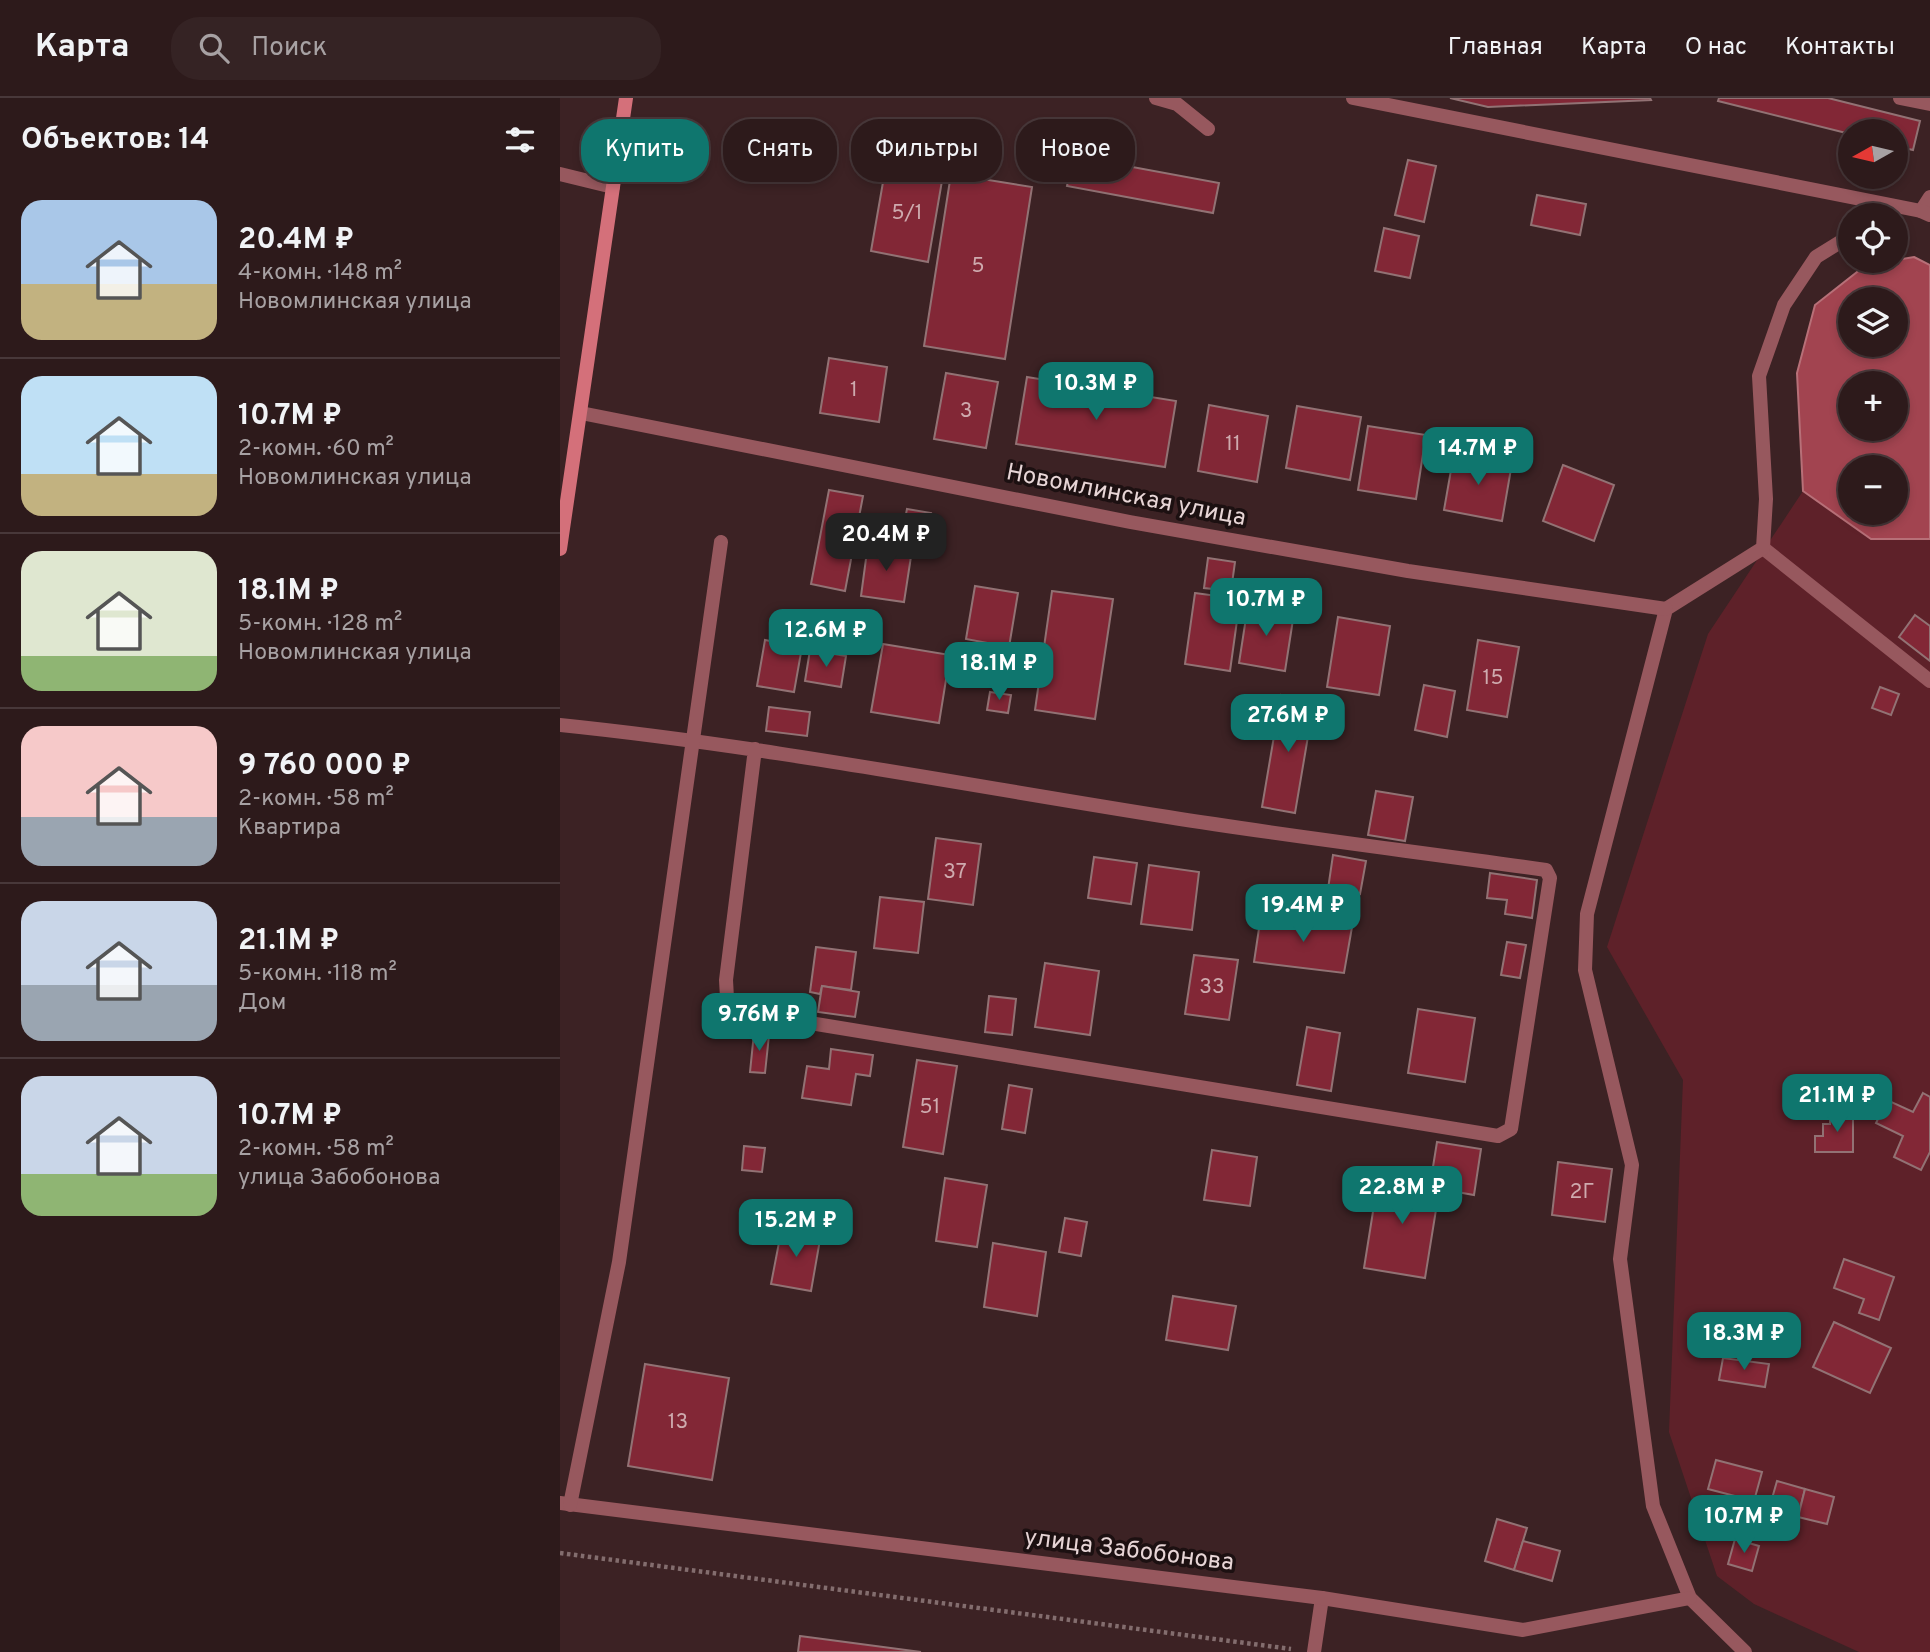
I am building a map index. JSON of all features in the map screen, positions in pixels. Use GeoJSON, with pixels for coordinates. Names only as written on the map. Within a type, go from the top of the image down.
{"type":"FeatureCollection","features":[{"type":"Feature","properties":{"kind":"main road"},"geometry":{"type":"LineString","coordinates":[[560,548],[626,98]]}},
{"type":"Feature","properties":{"kind":"street"},"geometry":{"type":"LineString","coordinates":[[1156,98],[1177,104],[1208,129]]}},
{"type":"Feature","properties":{"kind":"street"},"geometry":{"type":"LineString","coordinates":[[1353,98],[1883,203]]}},
{"type":"Feature","properties":{"kind":"street"},"geometry":{"type":"LineString","coordinates":[[1900,98],[1930,104]]}},
{"type":"Feature","properties":{"kind":"street"},"geometry":{"type":"LineString","coordinates":[[560,174],[613,187]]}},
{"type":"Feature","properties":{"kind":"street"},"geometry":{"type":"LineString","coordinates":[[1908,208],[1926,213],[1930,197]]}},
{"type":"Feature","properties":{"kind":"street"},"geometry":{"type":"LineString","coordinates":[[1763,548],[1766,499],[1759,376],[1784,305],[1816,257],[1838,243]]}},
{"type":"Feature","properties":{"kind":"street","name":"Новомлинская улица"},"geometry":{"type":"LineString","coordinates":[[581,413],[1130,522],[1408,570],[1666,609]]}},
{"type":"Feature","properties":{"kind":"street"},"geometry":{"type":"LineString","coordinates":[[565,1504],[619,1262],[721,542]]}},
{"type":"Feature","properties":{"kind":"street"},"geometry":{"type":"LineString","coordinates":[[1745,1652],[1690,1598],[1653,1507],[1620,1259],[1632,1165],[1585,970],[1587,914],[1666,609],[1763,548]]}},
{"type":"Feature","properties":{"kind":"street"},"geometry":{"type":"LineString","coordinates":[[1763,548],[1930,681]]}},
{"type":"Feature","properties":{"kind":"street"},"geometry":{"type":"LineString","coordinates":[[560,725],[694,739],[755,749],[1169,817],[1546,870],[1550,878],[1511,1129],[1498,1136],[737,1010],[727,999],[726,980],[755,749]]}},
{"type":"Feature","properties":{"kind":"street","name":"улица Забобонова"},"geometry":{"type":"LineString","coordinates":[[565,1504],[1322,1598],[1523,1630],[1690,1598]]}},
{"type":"Feature","properties":{"kind":"street"},"geometry":{"type":"LineString","coordinates":[[1314,1652],[1322,1598]]}},
{"type":"Feature","properties":{"kind":"path"},"geometry":{"type":"LineString","coordinates":[[560,1553],[1314,1652]]}},
{"type":"Feature","properties":{"kind":"shaded area"},"geometry":{"type":"Polygon","coordinates":[[[1914,257],[1930,265],[1930,539],[1871,539],[1851,525],[1908,525],[1908,455],[1838,455],[1838,516],[1803,491],[1797,373],[1815,305],[1856,273],[1908,273],[1908,258],[1914,257]]]}},
{"type":"Feature","properties":{"kind":"shaded area"},"geometry":{"type":"Polygon","coordinates":[[[1803,491],[1838,516],[1838,525],[1850,525],[1870,539],[1930,539],[1930,1652],[1859,1652],[1754,1604],[1717,1576],[1669,1432],[1683,1080],[1607,947],[1708,634],[1803,491]]]}},
{"type":"Feature","properties":{"kind":"building"},"geometry":{"type":"Polygon","coordinates":[[[1450,98],[1650,98],[1651,100],[1488,107],[1450,98]]]}},
{"type":"Feature","properties":{"kind":"building"},"geometry":{"type":"Polygon","coordinates":[[[1719,98],[1828,98],[1920,121],[1913,150],[1908,149],[1908,119],[1838,119],[1838,131],[1718,101],[1719,98]]]}},
{"type":"Feature","properties":{"kind":"building"},"geometry":{"type":"Polygon","coordinates":[[[1408,160],[1436,166],[1424,222],[1395,215],[1408,160]]]}},
{"type":"Feature","properties":{"kind":"building"},"geometry":{"type":"Polygon","coordinates":[[[1135,167],[1219,183],[1213,213],[1067,186],[1068,182],[1135,182],[1135,167]]]}},
{"type":"Feature","properties":{"kind":"building"},"geometry":{"type":"Polygon","coordinates":[[[883,182],[942,182],[928,262],[871,251],[883,182]]]}},
{"type":"Feature","properties":{"kind":"building"},"geometry":{"type":"Polygon","coordinates":[[[950,182],[1001,182],[1032,187],[1005,359],[924,346],[950,182]]]}},
{"type":"Feature","properties":{"kind":"building"},"geometry":{"type":"Polygon","coordinates":[[[1537,195],[1586,204],[1580,235],[1531,225],[1537,195]]]}},
{"type":"Feature","properties":{"kind":"building"},"geometry":{"type":"Polygon","coordinates":[[[1384,228],[1419,236],[1410,278],[1375,271],[1384,228]]]}},
{"type":"Feature","properties":{"kind":"building"},"geometry":{"type":"Polygon","coordinates":[[[829,358],[887,367],[879,422],[820,413],[829,358]]]}},
{"type":"Feature","properties":{"kind":"building"},"geometry":{"type":"Polygon","coordinates":[[[946,373],[998,382],[986,448],[934,439],[946,373]]]}},
{"type":"Feature","properties":{"kind":"building"},"geometry":{"type":"Polygon","coordinates":[[[1027,377],[1176,401],[1165,467],[1016,444],[1027,377]]]}},
{"type":"Feature","properties":{"kind":"building"},"geometry":{"type":"Polygon","coordinates":[[[1209,405],[1268,416],[1257,482],[1198,471],[1209,405]]]}},
{"type":"Feature","properties":{"kind":"building"},"geometry":{"type":"Polygon","coordinates":[[[1297,406],[1361,417],[1350,480],[1286,468],[1297,406]]]}},
{"type":"Feature","properties":{"kind":"building"},"geometry":{"type":"Polygon","coordinates":[[[1368,426],[1426,435],[1416,499],[1358,490],[1368,426]]]}},
{"type":"Feature","properties":{"kind":"building"},"geometry":{"type":"Polygon","coordinates":[[[1454,453],[1512,463],[1502,521],[1444,510],[1454,453]]]}},
{"type":"Feature","properties":{"kind":"building"},"geometry":{"type":"Polygon","coordinates":[[[1563,465],[1614,485],[1594,541],[1543,521],[1563,465]]]}},
{"type":"Feature","properties":{"kind":"building"},"geometry":{"type":"Polygon","coordinates":[[[829,490],[863,496],[845,591],[811,584],[829,490]]]}},
{"type":"Feature","properties":{"kind":"building"},"geometry":{"type":"Polygon","coordinates":[[[907,509],[931,513],[927,537],[902,533],[907,509]]]}},
{"type":"Feature","properties":{"kind":"building"},"geometry":{"type":"Polygon","coordinates":[[[868,544],[912,550],[904,602],[861,596],[868,544]]]}},
{"type":"Feature","properties":{"kind":"building"},"geometry":{"type":"Polygon","coordinates":[[[1208,558],[1235,562],[1231,591],[1204,588],[1208,558]]]}},
{"type":"Feature","properties":{"kind":"building"},"geometry":{"type":"Polygon","coordinates":[[[975,586],[1018,593],[1009,647],[966,639],[975,586]]]}},
{"type":"Feature","properties":{"kind":"building"},"geometry":{"type":"Polygon","coordinates":[[[1052,591],[1113,599],[1095,719],[1035,710],[1052,591]]]}},
{"type":"Feature","properties":{"kind":"building"},"geometry":{"type":"Polygon","coordinates":[[[1195,593],[1240,599],[1230,671],[1185,664],[1195,593]]]}},
{"type":"Feature","properties":{"kind":"building"},"geometry":{"type":"Polygon","coordinates":[[[1248,605],[1294,613],[1285,671],[1239,663],[1248,605]]]}},
{"type":"Feature","properties":{"kind":"building"},"geometry":{"type":"Polygon","coordinates":[[[1915,615],[1930,626],[1930,661],[1899,637],[1915,615]]]}},
{"type":"Feature","properties":{"kind":"building"},"geometry":{"type":"Polygon","coordinates":[[[1338,617],[1390,626],[1379,695],[1327,687],[1338,617]]]}},
{"type":"Feature","properties":{"kind":"building"},"geometry":{"type":"Polygon","coordinates":[[[765,640],[802,647],[794,692],[757,686],[765,640]]]}},
{"type":"Feature","properties":{"kind":"building"},"geometry":{"type":"Polygon","coordinates":[[[1478,640],[1519,647],[1507,717],[1467,710],[1478,640]]]}},
{"type":"Feature","properties":{"kind":"building"},"geometry":{"type":"Polygon","coordinates":[[[883,644],[950,655],[939,723],[871,712],[883,644]]]}},
{"type":"Feature","properties":{"kind":"building"},"geometry":{"type":"Polygon","coordinates":[[[810,650],[846,656],[841,687],[805,681],[810,650]]]}},
{"type":"Feature","properties":{"kind":"building"},"geometry":{"type":"Polygon","coordinates":[[[1424,685],[1455,691],[1447,737],[1415,730],[1424,685]]]}},
{"type":"Feature","properties":{"kind":"building"},"geometry":{"type":"Polygon","coordinates":[[[1880,687],[1899,694],[1891,715],[1872,708],[1880,687]]]}},
{"type":"Feature","properties":{"kind":"building"},"geometry":{"type":"Polygon","coordinates":[[[990,692],[1011,695],[1008,713],[987,710],[990,692]]]}},
{"type":"Feature","properties":{"kind":"building"},"geometry":{"type":"Polygon","coordinates":[[[1281,695],[1314,701],[1295,813],[1262,807],[1281,695]]]}},
{"type":"Feature","properties":{"kind":"building"},"geometry":{"type":"Polygon","coordinates":[[[769,707],[810,712],[807,736],[766,731],[769,707]]]}},
{"type":"Feature","properties":{"kind":"building"},"geometry":{"type":"Polygon","coordinates":[[[1376,791],[1413,797],[1405,841],[1368,835],[1376,791]]]}},
{"type":"Feature","properties":{"kind":"building"},"geometry":{"type":"Polygon","coordinates":[[[936,838],[981,844],[973,905],[928,899],[936,838]]]}},
{"type":"Feature","properties":{"kind":"building"},"geometry":{"type":"Polygon","coordinates":[[[1333,855],[1366,861],[1360,894],[1328,889],[1333,855]]]}},
{"type":"Feature","properties":{"kind":"building"},"geometry":{"type":"Polygon","coordinates":[[[1094,857],[1137,863],[1131,904],[1088,898],[1094,857]]]}},
{"type":"Feature","properties":{"kind":"building"},"geometry":{"type":"Polygon","coordinates":[[[1149,865],[1199,872],[1192,930],[1141,924],[1149,865]]]}},
{"type":"Feature","properties":{"kind":"building"},"geometry":{"type":"Polygon","coordinates":[[[1490,873],[1537,880],[1532,918],[1505,914],[1507,900],[1487,898],[1490,873]]]}},
{"type":"Feature","properties":{"kind":"building"},"geometry":{"type":"Polygon","coordinates":[[[880,897],[924,902],[918,953],[874,948],[880,897]]]}},
{"type":"Feature","properties":{"kind":"building"},"geometry":{"type":"Polygon","coordinates":[[[1261,915],[1352,927],[1344,973],[1254,962],[1261,915]]]}},
{"type":"Feature","properties":{"kind":"building"},"geometry":{"type":"Polygon","coordinates":[[[1507,942],[1526,945],[1520,978],[1501,975],[1507,942]]]}},
{"type":"Feature","properties":{"kind":"building"},"geometry":{"type":"Polygon","coordinates":[[[816,947],[856,952],[851,990],[822,986],[820,994],[810,992],[816,947]]]}},
{"type":"Feature","properties":{"kind":"building"},"geometry":{"type":"Polygon","coordinates":[[[1194,955],[1238,960],[1229,1020],[1185,1014],[1194,955]]]}},
{"type":"Feature","properties":{"kind":"building"},"geometry":{"type":"Polygon","coordinates":[[[1045,963],[1099,971],[1090,1035],[1035,1027],[1045,963]]]}},
{"type":"Feature","properties":{"kind":"building"},"geometry":{"type":"Polygon","coordinates":[[[822,986],[859,992],[855,1017],[818,1012],[822,986]]]}},
{"type":"Feature","properties":{"kind":"building"},"geometry":{"type":"Polygon","coordinates":[[[989,996],[1016,999],[1012,1035],[985,1032],[989,996]]]}},
{"type":"Feature","properties":{"kind":"building"},"geometry":{"type":"Polygon","coordinates":[[[1418,1009],[1475,1018],[1465,1082],[1408,1073],[1418,1009]]]}},
{"type":"Feature","properties":{"kind":"building"},"geometry":{"type":"Polygon","coordinates":[[[1307,1027],[1340,1033],[1331,1091],[1297,1085],[1307,1027]]]}},
{"type":"Feature","properties":{"kind":"building"},"geometry":{"type":"Polygon","coordinates":[[[754,1033],[769,1035],[765,1073],[750,1072],[754,1033]]]}},
{"type":"Feature","properties":{"kind":"building"},"geometry":{"type":"Polygon","coordinates":[[[831,1049],[873,1055],[870,1076],[856,1074],[851,1105],[802,1098],[807,1066],[829,1069],[831,1049]]]}},
{"type":"Feature","properties":{"kind":"building"},"geometry":{"type":"Polygon","coordinates":[[[917,1060],[957,1066],[943,1154],[903,1147],[917,1060]]]}},
{"type":"Feature","properties":{"kind":"building"},"geometry":{"type":"Polygon","coordinates":[[[1009,1085],[1032,1089],[1025,1133],[1002,1129],[1009,1085]]]}},
{"type":"Feature","properties":{"kind":"building"},"geometry":{"type":"Polygon","coordinates":[[[1923,1093],[1930,1097],[1930,1152],[1921,1170],[1894,1157],[1903,1136],[1876,1123],[1887,1100],[1913,1112],[1923,1093]]]}},
{"type":"Feature","properties":{"kind":"building"},"geometry":{"type":"Polygon","coordinates":[[[1830,1111],[1853,1111],[1853,1152],[1815,1152],[1815,1136],[1823,1136],[1823,1124],[1830,1124],[1830,1111]]]}},
{"type":"Feature","properties":{"kind":"building"},"geometry":{"type":"Polygon","coordinates":[[[1437,1142],[1481,1149],[1474,1195],[1451,1191],[1453,1176],[1432,1173],[1437,1142]]]}},
{"type":"Feature","properties":{"kind":"building"},"geometry":{"type":"Polygon","coordinates":[[[744,1146],[765,1148],[762,1172],[742,1170],[744,1146]]]}},
{"type":"Feature","properties":{"kind":"building"},"geometry":{"type":"Polygon","coordinates":[[[1212,1150],[1257,1157],[1250,1206],[1204,1200],[1212,1150]]]}},
{"type":"Feature","properties":{"kind":"building"},"geometry":{"type":"Polygon","coordinates":[[[1558,1162],[1612,1169],[1605,1222],[1552,1215],[1558,1162]]]}},
{"type":"Feature","properties":{"kind":"building"},"geometry":{"type":"Polygon","coordinates":[[[1379,1174],[1440,1185],[1425,1278],[1364,1268],[1379,1174]]]}},
{"type":"Feature","properties":{"kind":"building"},"geometry":{"type":"Polygon","coordinates":[[[945,1178],[987,1185],[977,1247],[936,1241],[945,1178]]]}},
{"type":"Feature","properties":{"kind":"building"},"geometry":{"type":"Polygon","coordinates":[[[1065,1218],[1087,1222],[1081,1256],[1059,1252],[1065,1218]]]}},
{"type":"Feature","properties":{"kind":"building"},"geometry":{"type":"Polygon","coordinates":[[[782,1227],[821,1234],[811,1291],[771,1284],[782,1227]]]}},
{"type":"Feature","properties":{"kind":"building"},"geometry":{"type":"Polygon","coordinates":[[[993,1243],[1046,1252],[1037,1316],[984,1307],[993,1243]]]}},
{"type":"Feature","properties":{"kind":"building"},"geometry":{"type":"Polygon","coordinates":[[[1844,1259],[1894,1277],[1879,1320],[1859,1313],[1864,1299],[1834,1288],[1844,1259]]]}},
{"type":"Feature","properties":{"kind":"building"},"geometry":{"type":"Polygon","coordinates":[[[1173,1296],[1236,1306],[1228,1350],[1166,1340],[1173,1296]]]}},
{"type":"Feature","properties":{"kind":"building"},"geometry":{"type":"Polygon","coordinates":[[[1834,1322],[1891,1348],[1870,1393],[1813,1367],[1834,1322]]]}},
{"type":"Feature","properties":{"kind":"building"},"geometry":{"type":"Polygon","coordinates":[[[1723,1358],[1769,1364],[1765,1387],[1719,1380],[1723,1358]]]}},
{"type":"Feature","properties":{"kind":"building"},"geometry":{"type":"Polygon","coordinates":[[[645,1364],[729,1378],[712,1480],[628,1466],[645,1364]]]}},
{"type":"Feature","properties":{"kind":"building"},"geometry":{"type":"Polygon","coordinates":[[[1716,1460],[1762,1472],[1754,1501],[1708,1489],[1716,1460]]]}},
{"type":"Feature","properties":{"kind":"building"},"geometry":{"type":"Polygon","coordinates":[[[1777,1481],[1805,1489],[1798,1517],[1769,1509],[1777,1481]]]}},
{"type":"Feature","properties":{"kind":"building"},"geometry":{"type":"Polygon","coordinates":[[[1805,1489],[1834,1497],[1827,1524],[1798,1517],[1805,1489]]]}},
{"type":"Feature","properties":{"kind":"building"},"geometry":{"type":"Polygon","coordinates":[[[1497,1519],[1527,1528],[1514,1570],[1485,1561],[1497,1519]]]}},
{"type":"Feature","properties":{"kind":"building"},"geometry":{"type":"Polygon","coordinates":[[[1735,1539],[1759,1546],[1752,1571],[1728,1564],[1735,1539]]]}},
{"type":"Feature","properties":{"kind":"building"},"geometry":{"type":"Polygon","coordinates":[[[1523,1541],[1560,1551],[1552,1581],[1514,1570],[1523,1541]]]}},
{"type":"Feature","properties":{"kind":"building"},"geometry":{"type":"Polygon","coordinates":[[[800,1636],[921,1652],[798,1652],[800,1636]]]}}]}
